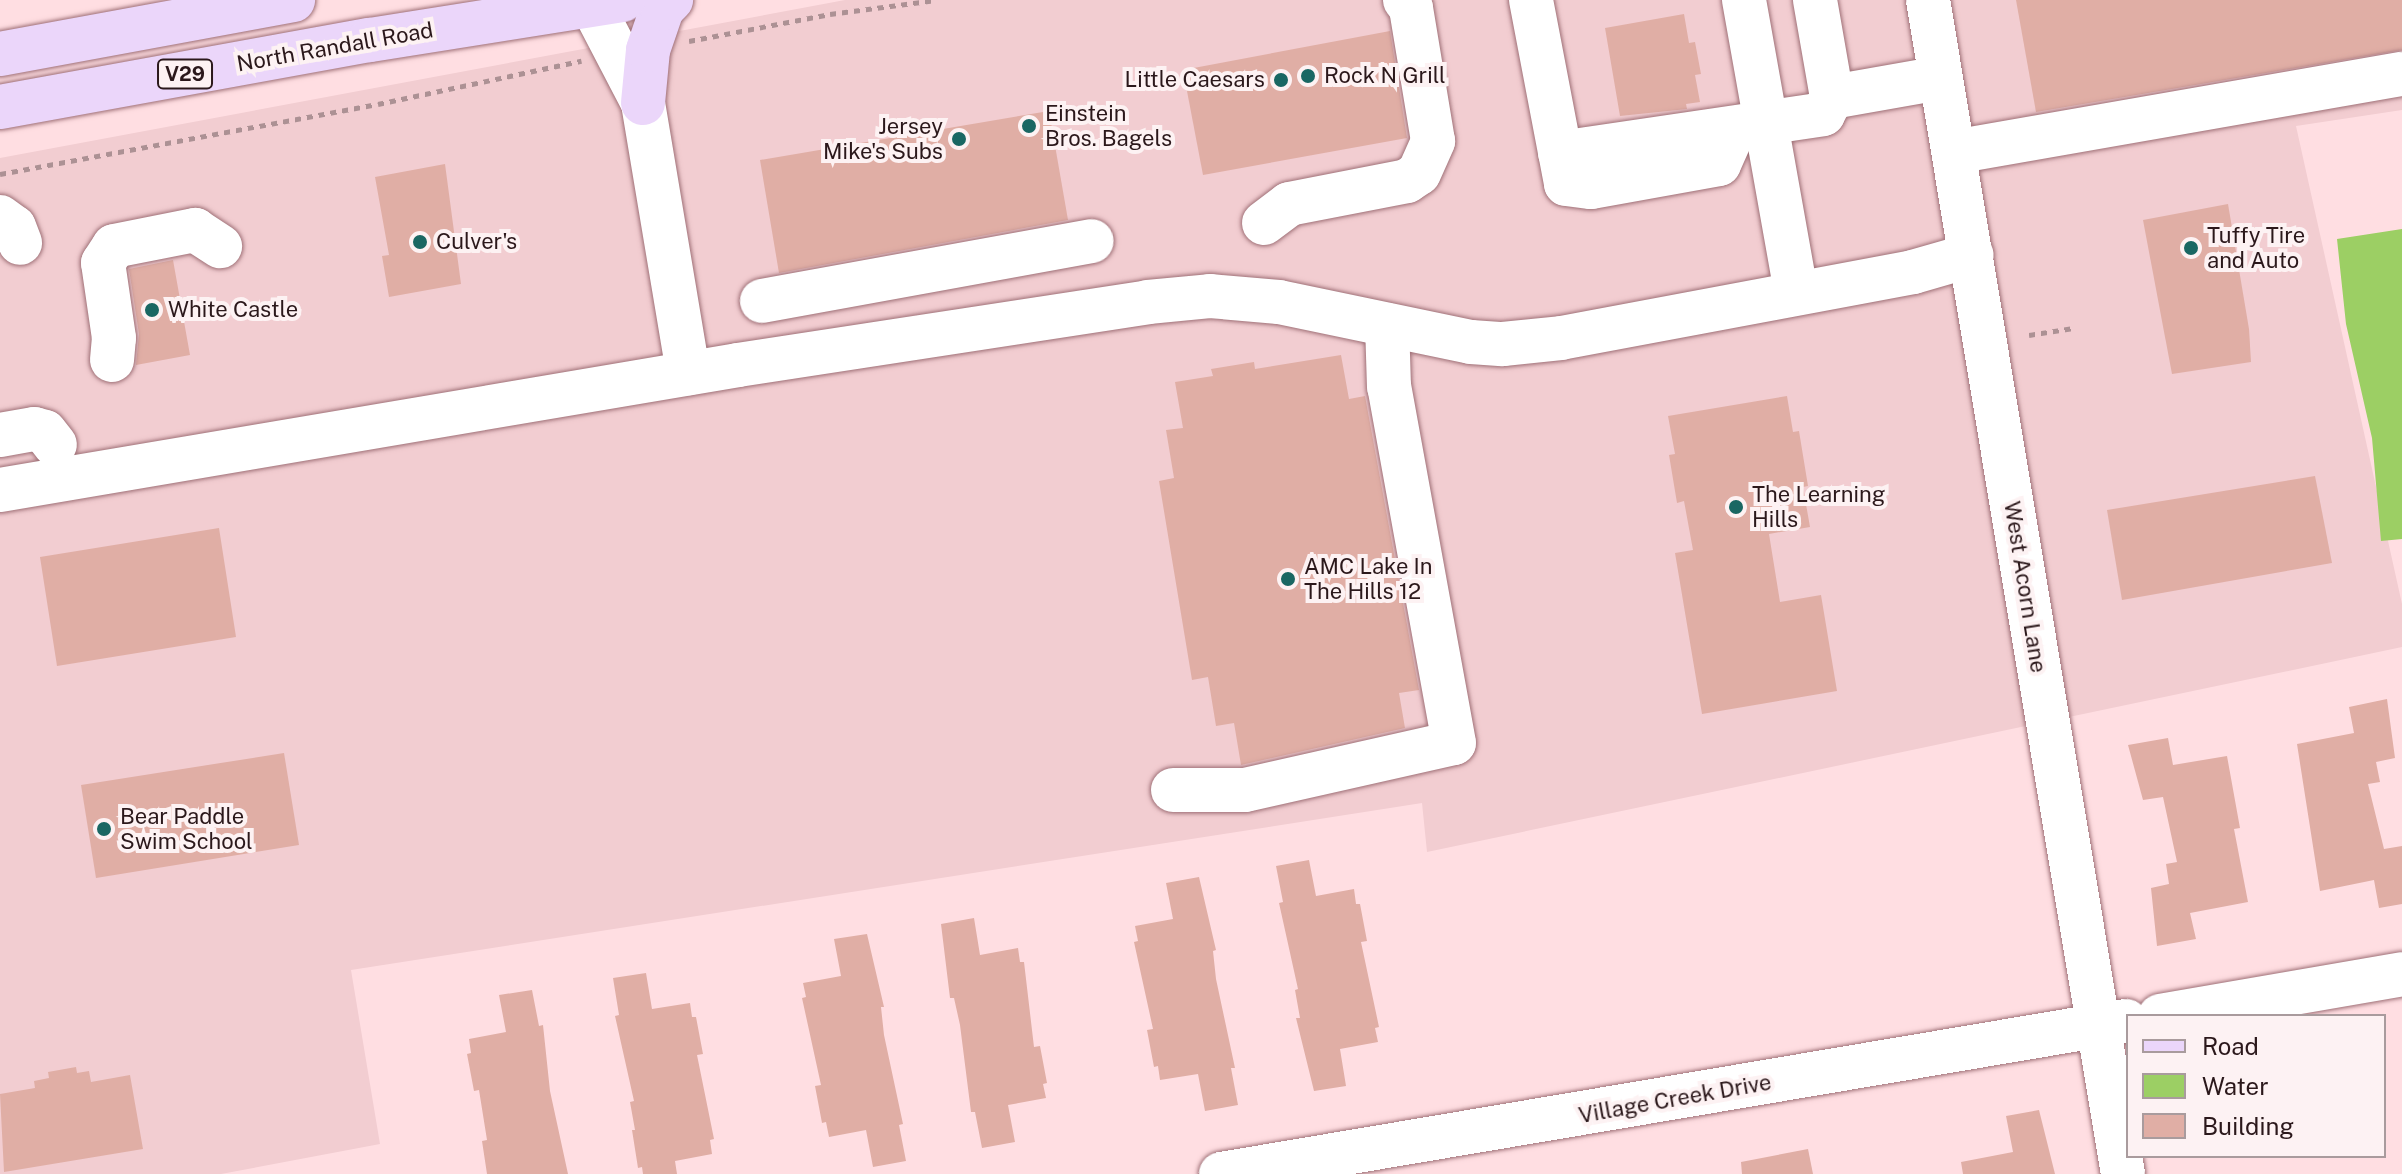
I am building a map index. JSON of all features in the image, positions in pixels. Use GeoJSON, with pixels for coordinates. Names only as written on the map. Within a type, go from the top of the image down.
{"type":"FeatureCollection","features":[{"type":"Feature","properties":{"kind":"main road"},"geometry":{"type":"LineString","coordinates":[[0,54],[153,12],[293,0]]}},
{"type":"Feature","properties":{"kind":"main road"},"geometry":{"type":"LineString","coordinates":[[643,103],[634,52],[671,0]]}},
{"type":"Feature","properties":{"kind":"main road","name":"North Randall Road"},"geometry":{"type":"LineString","coordinates":[[0,107],[370,40],[603,2]]}},
{"type":"Feature","properties":{"kind":"street"},"geometry":{"type":"LineString","coordinates":[[1264,223],[1289,204],[1407,181],[1419,173],[1433,141],[1411,8],[1405,0]]}},
{"type":"Feature","properties":{"kind":"street"},"geometry":{"type":"LineString","coordinates":[[1531,0],[1560,153],[1823,114],[1832,97],[1815,0]]}},
{"type":"Feature","properties":{"kind":"street"},"geometry":{"type":"LineString","coordinates":[[1744,0],[1750,125],[1796,292]]}},
{"type":"Feature","properties":{"kind":"street","name":"West Acorn Lane"},"geometry":{"type":"LineString","coordinates":[[1928,0],[2113,1023],[2123,1174]]}},
{"type":"Feature","properties":{"kind":"street"},"geometry":{"type":"LineString","coordinates":[[603,2],[634,52]]}},
{"type":"Feature","properties":{"kind":"street"},"geometry":{"type":"LineString","coordinates":[[1954,152],[2402,74]]}},
{"type":"Feature","properties":{"kind":"street"},"geometry":{"type":"LineString","coordinates":[[1832,97],[1940,78]]}},
{"type":"Feature","properties":{"kind":"street"},"geometry":{"type":"LineString","coordinates":[[643,103],[688,373]]}},
{"type":"Feature","properties":{"kind":"street"},"geometry":{"type":"LineString","coordinates":[[112,360],[114,338],[103,263],[114,246],[195,230],[220,246]]}},
{"type":"Feature","properties":{"kind":"street"},"geometry":{"type":"LineString","coordinates":[[762,301],[1092,241]]}},
{"type":"Feature","properties":{"kind":"street"},"geometry":{"type":"LineString","coordinates":[[0,490],[688,373],[1148,302],[1210,296],[1292,304],[1471,342],[1503,344],[1561,338],[1913,272],[1972,255]]}},
{"type":"Feature","properties":{"kind":"street"},"geometry":{"type":"LineString","coordinates":[[1173,790],[1245,790],[1454,743],[1389,387],[1387,325]]}},
{"type":"Feature","properties":{"kind":"street"},"geometry":{"type":"LineString","coordinates":[[0,435],[34,429],[45,432],[55,445]]}},
{"type":"Feature","properties":{"kind":"street"},"geometry":{"type":"LineString","coordinates":[[2172,1014],[2402,974]]}},
{"type":"Feature","properties":{"kind":"street","name":"Village Creek Drive"},"geometry":{"type":"LineString","coordinates":[[1221,1174],[2113,1023]]}},
{"type":"Feature","properties":{"kind":"path"},"geometry":{"type":"LineString","coordinates":[[0,174],[378,104],[537,68],[830,14],[936,0]]}},
{"type":"Feature","properties":{"kind":"path"},"geometry":{"type":"LineString","coordinates":[[2029,335],[2073,328]]}},
{"type":"Feature","properties":{"kind":"shaded area"},"geometry":{"type":"Polygon","coordinates":[[[845,0],[2402,0],[2402,110],[2296,126],[2402,604],[2402,647],[1427,852],[1422,803],[351,970],[380,1144],[221,1174],[0,1174],[0,158],[845,0]]]}},
{"type":"Feature","properties":{"kind":"water"},"geometry":{"type":"Polygon","coordinates":[[[2402,229],[2402,539],[2381,541],[2372,438],[2346,324],[2337,239],[2402,229]]]}},
{"type":"Feature","properties":{"kind":"building"},"geometry":{"type":"Polygon","coordinates":[[[2016,0],[2402,0],[2402,50],[2036,112],[2016,0]]]}},
{"type":"Feature","properties":{"kind":"building"},"geometry":{"type":"Polygon","coordinates":[[[1684,14],[1689,43],[1695,42],[1701,74],[1695,75],[1700,102],[1686,104],[1687,109],[1620,116],[1605,28],[1684,14]]]}},
{"type":"Feature","properties":{"kind":"building"},"geometry":{"type":"Polygon","coordinates":[[[1390,31],[1407,138],[1203,175],[1183,70],[1390,31]]]}},
{"type":"Feature","properties":{"kind":"building"},"geometry":{"type":"Polygon","coordinates":[[[1049,111],[1068,220],[779,273],[760,160],[1049,111]]]}},
{"type":"Feature","properties":{"kind":"building","name":"Culver's"},"geometry":{"type":"Polygon","coordinates":[[[445,164],[461,284],[389,297],[382,256],[389,255],[375,177],[445,164]]]}},
{"type":"Feature","properties":{"kind":"building"},"geometry":{"type":"Polygon","coordinates":[[[2228,204],[2249,329],[2251,362],[2172,374],[2143,220],[2228,204]]]}},
{"type":"Feature","properties":{"kind":"building","name":"White Castle"},"geometry":{"type":"Polygon","coordinates":[[[173,260],[190,355],[136,365],[139,334],[129,269],[173,260]]]}},
{"type":"Feature","properties":{"kind":"building","name":"AMC Lake In The Hills 12"},"geometry":{"type":"Polygon","coordinates":[[[1341,355],[1349,399],[1365,396],[1419,690],[1399,693],[1405,728],[1241,765],[1234,723],[1216,726],[1208,677],[1192,680],[1159,481],[1174,478],[1166,430],[1183,428],[1175,382],[1213,376],[1211,369],[1254,362],[1255,369],[1341,355]]]}},
{"type":"Feature","properties":{"kind":"building"},"geometry":{"type":"Polygon","coordinates":[[[1787,396],[1793,432],[1799,431],[1808,486],[1803,487],[1810,527],[1769,534],[1780,602],[1821,595],[1837,691],[1702,714],[1675,553],[1693,550],[1684,501],[1677,503],[1669,455],[1675,454],[1668,416],[1787,396]]]}},
{"type":"Feature","properties":{"kind":"building"},"geometry":{"type":"Polygon","coordinates":[[[2315,476],[2332,563],[2122,600],[2107,510],[2315,476]]]}},
{"type":"Feature","properties":{"kind":"building"},"geometry":{"type":"Polygon","coordinates":[[[219,528],[236,637],[57,666],[40,557],[219,528]]]}},
{"type":"Feature","properties":{"kind":"building"},"geometry":{"type":"Polygon","coordinates":[[[2387,699],[2395,758],[2376,762],[2380,782],[2368,784],[2384,849],[2402,846],[2402,904],[2379,908],[2374,880],[2320,891],[2297,744],[2354,733],[2349,707],[2387,699]]]}},
{"type":"Feature","properties":{"kind":"building"},"geometry":{"type":"Polygon","coordinates":[[[2168,738],[2173,765],[2227,756],[2240,828],[2234,829],[2248,902],[2190,913],[2196,939],[2157,946],[2151,888],[2169,884],[2166,864],[2177,862],[2163,797],[2143,800],[2128,745],[2168,738]]]}},
{"type":"Feature","properties":{"kind":"building","name":"Bear Paddle Swim School"},"geometry":{"type":"Polygon","coordinates":[[[284,753],[299,845],[96,878],[81,785],[284,753]]]}},
{"type":"Feature","properties":{"kind":"building"},"geometry":{"type":"Polygon","coordinates":[[[1309,860],[1316,896],[1354,889],[1367,941],[1361,942],[1379,1027],[1375,1028],[1378,1042],[1340,1049],[1346,1086],[1314,1091],[1296,1018],[1300,1018],[1295,990],[1298,989],[1279,903],[1283,902],[1276,866],[1309,860]]]}},
{"type":"Feature","properties":{"kind":"building"},"geometry":{"type":"Polygon","coordinates":[[[1199,877],[1216,950],[1213,951],[1216,979],[1235,1068],[1231,1068],[1238,1105],[1205,1111],[1198,1074],[1160,1080],[1158,1066],[1154,1067],[1147,1030],[1153,1029],[1134,942],[1138,941],[1135,926],[1173,919],[1166,883],[1199,877]]]}},
{"type":"Feature","properties":{"kind":"building"},"geometry":{"type":"Polygon","coordinates":[[[974,918],[980,955],[1018,948],[1020,962],[1024,962],[1034,1047],[1040,1046],[1047,1083],[1043,1084],[1046,1098],[1008,1105],[1015,1142],[982,1148],[975,1112],[971,1112],[960,1025],[954,998],[950,998],[941,924],[974,918]]]}},
{"type":"Feature","properties":{"kind":"building"},"geometry":{"type":"Polygon","coordinates":[[[867,934],[884,1007],[881,1007],[884,1035],[903,1124],[899,1125],[906,1161],[873,1167],[866,1130],[829,1137],[826,1122],[822,1123],[815,1086],[821,1085],[802,998],[806,997],[803,983],[841,976],[834,939],[867,934]]]}},
{"type":"Feature","properties":{"kind":"building"},"geometry":{"type":"Polygon","coordinates":[[[646,973],[652,1009],[690,1003],[703,1054],[697,1055],[714,1139],[710,1140],[712,1154],[675,1161],[677,1174],[643,1174],[642,1167],[638,1168],[632,1130],[635,1130],[630,1102],[634,1101],[615,1016],[619,1015],[613,978],[646,973]]]}},
{"type":"Feature","properties":{"kind":"building"},"geometry":{"type":"Polygon","coordinates":[[[532,990],[539,1026],[543,1025],[550,1091],[568,1174],[487,1174],[482,1141],[487,1140],[479,1090],[474,1091],[467,1054],[471,1053],[469,1039],[506,1032],[499,995],[532,990]]]}},
{"type":"Feature","properties":{"kind":"building"},"geometry":{"type":"Polygon","coordinates":[[[76,1067],[77,1073],[89,1071],[91,1082],[130,1075],[143,1149],[4,1172],[0,1094],[35,1088],[34,1081],[49,1078],[48,1072],[76,1067]]]}},
{"type":"Feature","properties":{"kind":"building"},"geometry":{"type":"Polygon","coordinates":[[[2039,1110],[2055,1174],[1963,1174],[1961,1162],[2013,1152],[2006,1116],[2039,1110]]]}},
{"type":"Feature","properties":{"kind":"building"},"geometry":{"type":"Polygon","coordinates":[[[1808,1149],[1813,1174],[1742,1174],[1741,1162],[1808,1149]]]}},
{"type":"Feature","properties":{"kind":"place","name":"Rock N Grill"},"geometry":{"type":"Point","coordinates":[1308,76]}},
{"type":"Feature","properties":{"kind":"place","name":"Little Caesars"},"geometry":{"type":"Point","coordinates":[1281,80]}},
{"type":"Feature","properties":{"kind":"place","name":"Einstein Bros. Bagels"},"geometry":{"type":"Point","coordinates":[1029,126]}},
{"type":"Feature","properties":{"kind":"place","name":"Jersey Mike's Subs"},"geometry":{"type":"Point","coordinates":[959,139]}},
{"type":"Feature","properties":{"kind":"place","name":"Culver's"},"geometry":{"type":"Point","coordinates":[420,242]}},
{"type":"Feature","properties":{"kind":"place","name":"Tuffy Tire and Auto"},"geometry":{"type":"Point","coordinates":[2191,248]}},
{"type":"Feature","properties":{"kind":"place","name":"White Castle"},"geometry":{"type":"Point","coordinates":[152,310]}},
{"type":"Feature","properties":{"kind":"place","name":"The Learning Hills"},"geometry":{"type":"Point","coordinates":[1736,507]}},
{"type":"Feature","properties":{"kind":"place","name":"AMC Lake In The Hills 12"},"geometry":{"type":"Point","coordinates":[1288,579]}},
{"type":"Feature","properties":{"kind":"place","name":"Bear Paddle Swim School"},"geometry":{"type":"Point","coordinates":[104,829]}}]}
